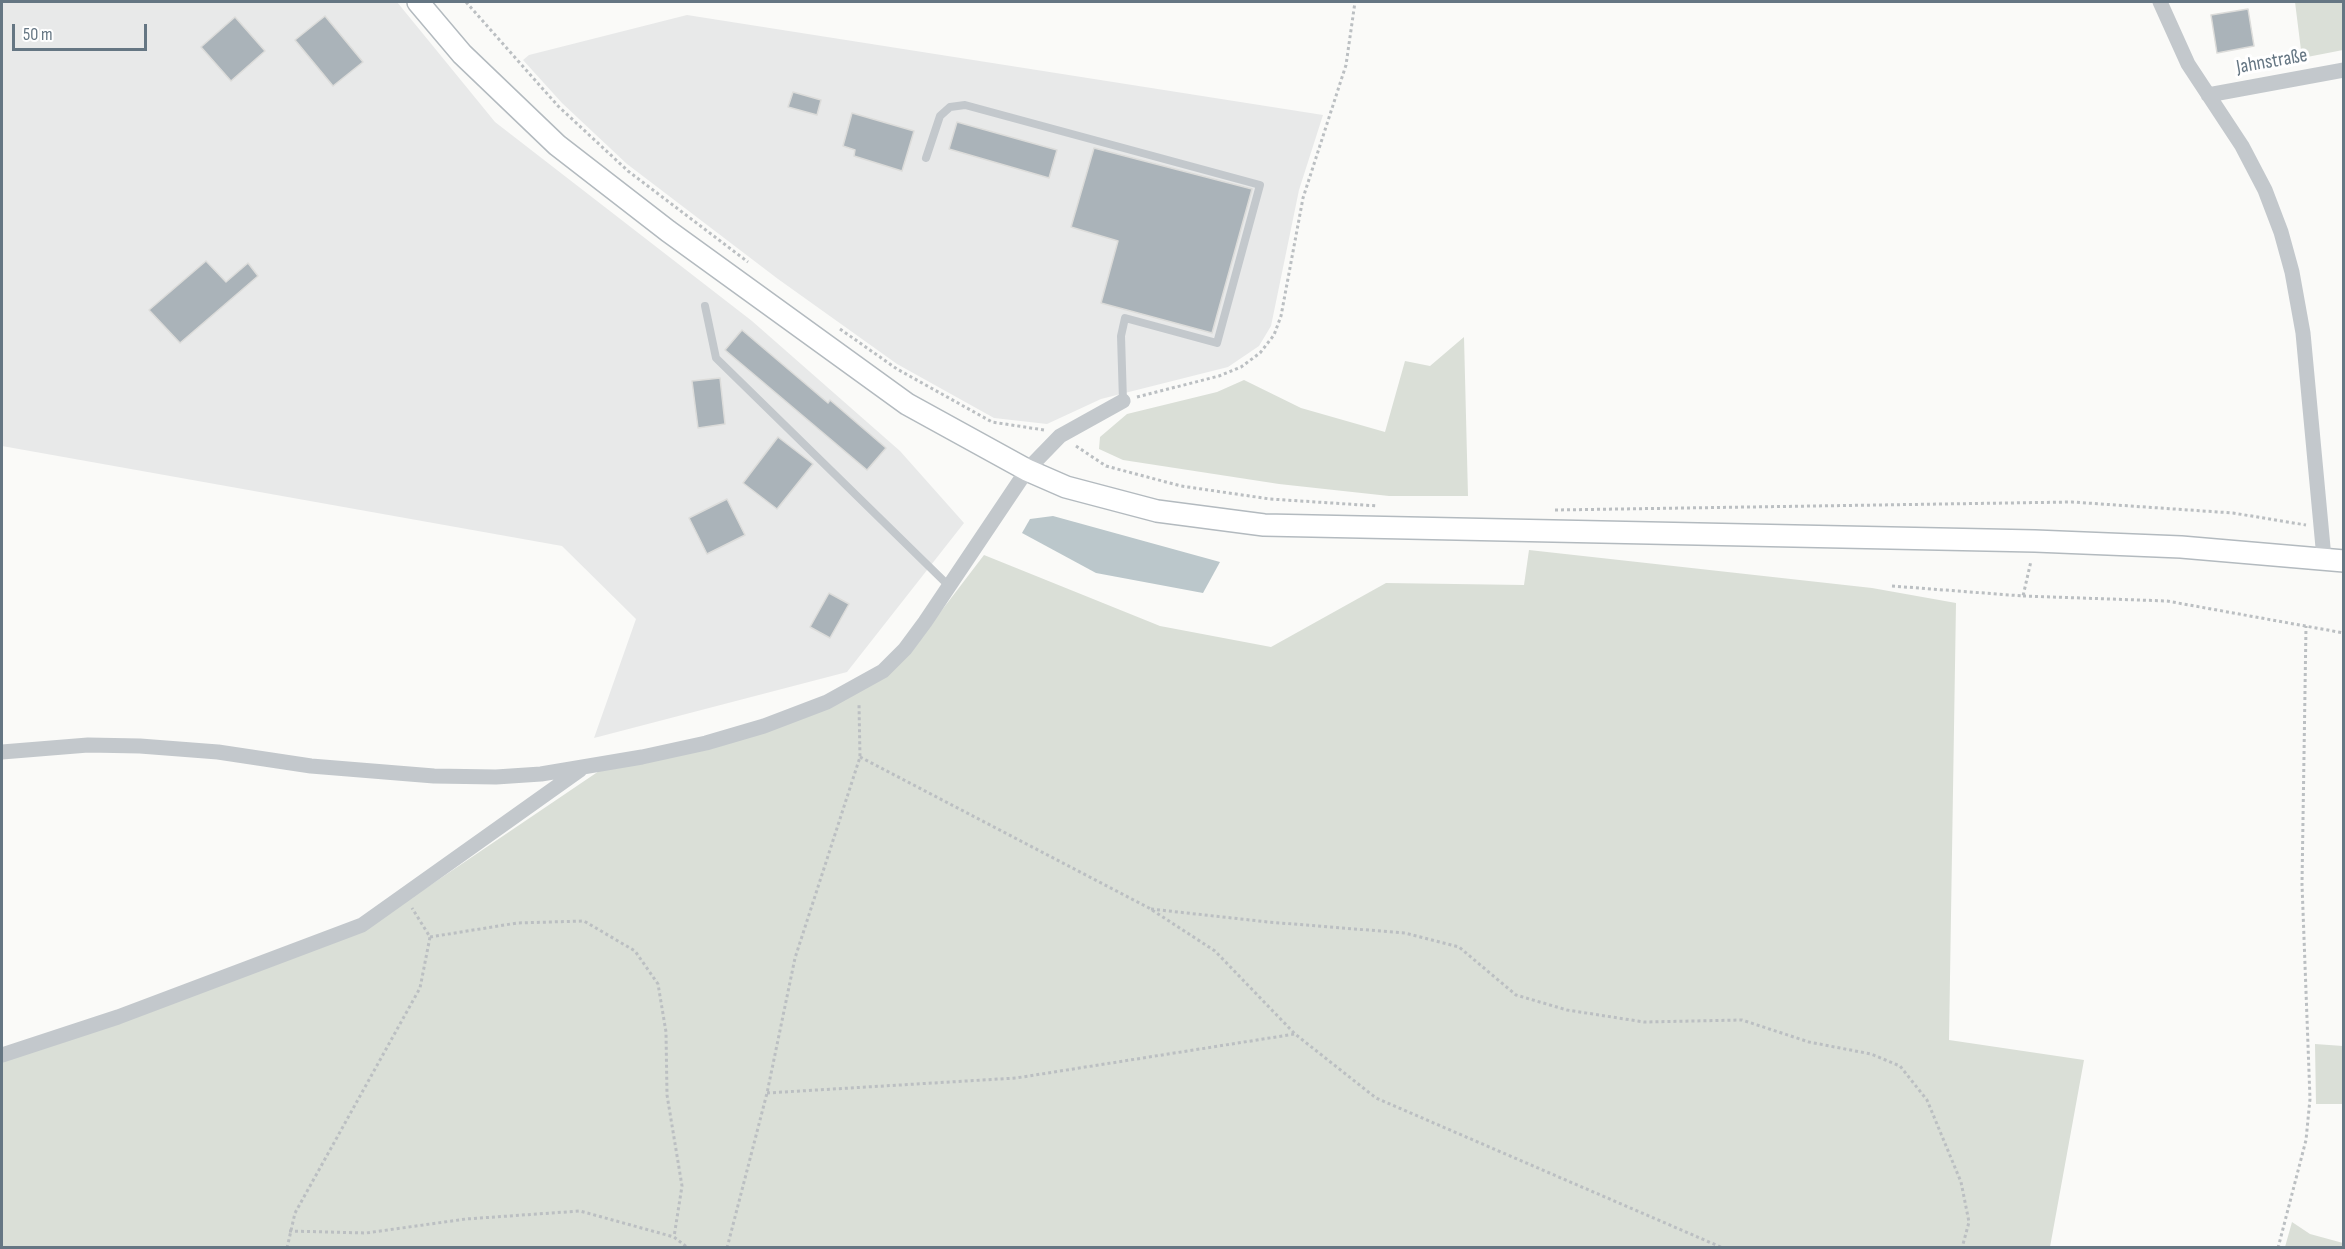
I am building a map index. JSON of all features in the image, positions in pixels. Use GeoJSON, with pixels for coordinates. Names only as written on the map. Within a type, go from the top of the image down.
{"type":"FeatureCollection","features":[{"type":"Feature","properties":{"kind":"main road"},"geometry":{"type":"LineString","coordinates":[[418,2],[462,54],[493,85],[557,145],[613,189],[907,404],[1027,470],[1066,487],[1157,511],[1264,525],[2035,542],[2181,547],[2334,560]]}},
{"type":"Feature","properties":{"kind":"street"},"geometry":{"type":"LineString","coordinates":[[2160,2],[2188,64],[2242,146],[2265,190],[2292,272],[2303,333],[2323,527],[2334,560]]}},
{"type":"Feature","properties":{"kind":"street","name":"Jahnstraße"},"geometry":{"type":"LineString","coordinates":[[2208,95],[2343,70]]}},
{"type":"Feature","properties":{"kind":"street"},"geometry":{"type":"LineString","coordinates":[[2,752],[66,746],[140,746],[218,752],[311,766],[476,777],[541,774],[583,768],[725,738],[799,713],[859,687],[883,671],[905,649],[950,587],[1027,470],[1060,436],[1123,401]]}},
{"type":"Feature","properties":{"kind":"street"},"geometry":{"type":"LineString","coordinates":[[2,1055],[118,1017],[362,925],[405,897],[583,768]]}},
{"type":"Feature","properties":{"kind":"lane"},"geometry":{"type":"LineString","coordinates":[[926,158],[939,116],[951,107],[965,105],[1260,185],[1217,343],[1125,318],[1120,336],[1123,401]]}},
{"type":"Feature","properties":{"kind":"lane"},"geometry":{"type":"LineString","coordinates":[[705,306],[716,358],[950,587]]}},
{"type":"Feature","properties":{"kind":"path"},"geometry":{"type":"LineString","coordinates":[[466,2],[567,114],[628,171],[748,263]]}},
{"type":"Feature","properties":{"kind":"path"},"geometry":{"type":"LineString","coordinates":[[1123,401],[1219,376],[1241,367],[1260,353],[1274,335],[1281,316],[1303,198],[1346,65],[1354,2]]}},
{"type":"Feature","properties":{"kind":"path"},"geometry":{"type":"LineString","coordinates":[[831,323],[897,369],[992,422],[1040,428],[1060,436],[1106,466],[1181,486],[1270,499],[1383,506]]}},
{"type":"Feature","properties":{"kind":"path"},"geometry":{"type":"LineString","coordinates":[[1553,510],[2072,502],[2233,513],[2323,527]]}},
{"type":"Feature","properties":{"kind":"path"},"geometry":{"type":"LineString","coordinates":[[2023,596],[2035,542]]}},
{"type":"Feature","properties":{"kind":"path"},"geometry":{"type":"LineString","coordinates":[[1892,586],[2023,596],[2167,601],[2343,633]]}},
{"type":"Feature","properties":{"kind":"path"},"geometry":{"type":"LineString","coordinates":[[2278,1248],[2306,1140],[2310,1099],[2301,884],[2306,626]]}},
{"type":"Feature","properties":{"kind":"path"},"geometry":{"type":"LineString","coordinates":[[727,1248],[767,1093],[795,958],[860,757],[859,687]]}},
{"type":"Feature","properties":{"kind":"path"},"geometry":{"type":"LineString","coordinates":[[860,757],[1149,908],[1215,951],[1295,1034],[1377,1098],[1724,1248]]}},
{"type":"Feature","properties":{"kind":"path"},"geometry":{"type":"LineString","coordinates":[[287,1248],[289,1231],[295,1213],[420,988],[430,937],[405,897]]}},
{"type":"Feature","properties":{"kind":"path"},"geometry":{"type":"LineString","coordinates":[[1149,908],[1268,922],[1405,933],[1459,947],[1516,995],[1567,1010],[1644,1022],[1742,1020],[1809,1042],[1881,1058],[1900,1066],[1927,1100],[1962,1182],[1969,1222],[1962,1248]]}},
{"type":"Feature","properties":{"kind":"path"},"geometry":{"type":"LineString","coordinates":[[430,937],[517,923],[584,921],[635,951],[658,984],[666,1032],[667,1095],[682,1186],[674,1237]]}},
{"type":"Feature","properties":{"kind":"path"},"geometry":{"type":"LineString","coordinates":[[767,1093],[1016,1078],[1295,1034]]}},
{"type":"Feature","properties":{"kind":"path"},"geometry":{"type":"LineString","coordinates":[[289,1231],[366,1233],[465,1219],[580,1211],[674,1237],[688,1248]]}},
{"type":"Feature","properties":{"kind":"path"},"geometry":{"type":"LineString","coordinates":[[282,1248],[287,1242]]}},
{"type":"Feature","properties":{"kind":"shaded area"},"geometry":{"type":"Polygon","coordinates":[[[2,2],[397,2],[495,122],[752,321],[900,451],[964,523],[847,672],[594,738],[636,619],[562,546],[2,446],[2,2]]]}},
{"type":"Feature","properties":{"kind":"shaded area"},"geometry":{"type":"Polygon","coordinates":[[[2295,2],[2343,2],[2343,50],[2302,58],[2295,2]]]}},
{"type":"Feature","properties":{"kind":"shaded area"},"geometry":{"type":"Polygon","coordinates":[[[687,15],[1323,115],[1299,190],[1271,326],[1259,346],[1228,367],[1101,399],[1047,424],[994,418],[897,364],[778,279],[627,164],[562,103],[523,60],[529,55],[687,15]]]}},
{"type":"Feature","properties":{"kind":"shaded area"},"geometry":{"type":"Polygon","coordinates":[[[1464,337],[1468,496],[1389,496],[1279,484],[1123,460],[1099,449],[1100,437],[1127,414],[1217,392],[1244,380],[1301,408],[1385,432],[1405,361],[1430,366],[1464,337]]]}},
{"type":"Feature","properties":{"kind":"shaded area"},"geometry":{"type":"Polygon","coordinates":[[[1053,516],[1220,562],[1203,593],[1096,573],[1022,533],[1030,519],[1053,516]]]}},
{"type":"Feature","properties":{"kind":"shaded area"},"geometry":{"type":"Polygon","coordinates":[[[1529,550],[1872,588],[1956,603],[1949,1040],[2084,1060],[2050,1247],[2,1248],[2,1060],[367,928],[602,769],[833,706],[916,644],[984,555],[1160,626],[1271,647],[1386,583],[1524,585],[1529,550]]]}},
{"type":"Feature","properties":{"kind":"shaded area"},"geometry":{"type":"Polygon","coordinates":[[[2315,1044],[2343,1046],[2343,1104],[2316,1104],[2315,1044]]]}},
{"type":"Feature","properties":{"kind":"shaded area"},"geometry":{"type":"Polygon","coordinates":[[[2292,1222],[2310,1234],[2343,1243],[2343,1247],[2285,1247],[2292,1222]]]}},
{"type":"Feature","properties":{"kind":"building"},"geometry":{"type":"Polygon","coordinates":[[[2248,9],[2254,46],[2217,53],[2211,15],[2248,9]]]}},
{"type":"Feature","properties":{"kind":"building"},"geometry":{"type":"Polygon","coordinates":[[[325,16],[363,62],[333,86],[295,40],[325,16]]]}},
{"type":"Feature","properties":{"kind":"building"},"geometry":{"type":"Polygon","coordinates":[[[235,17],[265,51],[231,81],[201,47],[235,17]]]}},
{"type":"Feature","properties":{"kind":"building"},"geometry":{"type":"Polygon","coordinates":[[[793,92],[821,100],[817,115],[788,107],[793,92]]]}},
{"type":"Feature","properties":{"kind":"building"},"geometry":{"type":"Polygon","coordinates":[[[852,113],[914,131],[902,171],[854,156],[855,150],[843,146],[852,113]]]}},
{"type":"Feature","properties":{"kind":"building"},"geometry":{"type":"Polygon","coordinates":[[[957,122],[1057,150],[1049,178],[949,149],[957,122]]]}},
{"type":"Feature","properties":{"kind":"building"},"geometry":{"type":"Polygon","coordinates":[[[1094,148],[1252,189],[1212,333],[1101,303],[1118,241],[1071,227],[1094,148]]]}},
{"type":"Feature","properties":{"kind":"building"},"geometry":{"type":"Polygon","coordinates":[[[206,261],[226,282],[248,263],[258,276],[180,343],[149,310],[206,261]]]}},
{"type":"Feature","properties":{"kind":"building"},"geometry":{"type":"Polygon","coordinates":[[[742,330],[828,403],[830,400],[886,448],[867,470],[725,350],[742,330]]]}},
{"type":"Feature","properties":{"kind":"building"},"geometry":{"type":"Polygon","coordinates":[[[720,378],[725,424],[698,428],[692,381],[720,378]]]}},
{"type":"Feature","properties":{"kind":"building"},"geometry":{"type":"Polygon","coordinates":[[[778,437],[813,464],[777,509],[743,483],[778,437]]]}},
{"type":"Feature","properties":{"kind":"building"},"geometry":{"type":"Polygon","coordinates":[[[727,499],[745,535],[707,554],[689,518],[727,499]]]}},
{"type":"Feature","properties":{"kind":"building"},"geometry":{"type":"Polygon","coordinates":[[[829,593],[849,604],[830,638],[810,627],[829,593]]]}}]}
